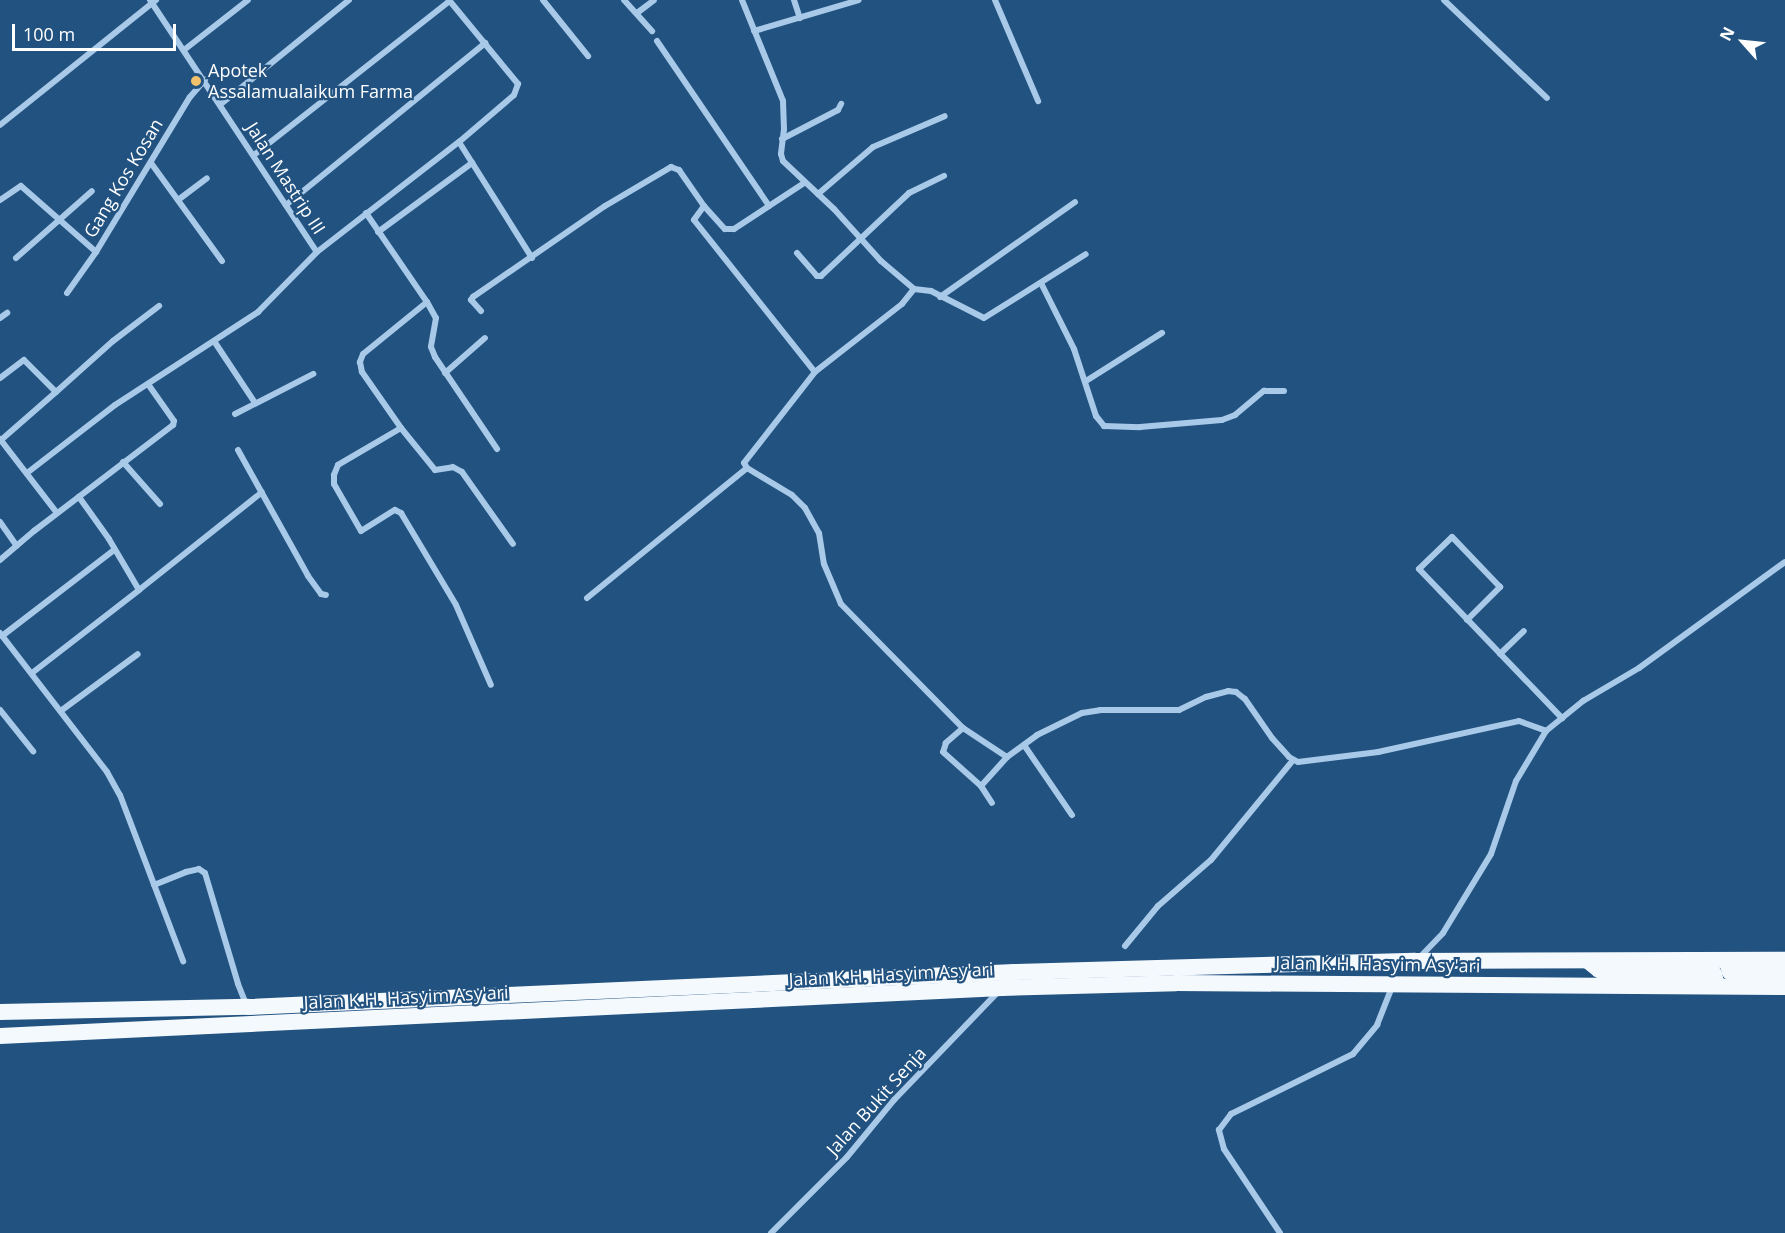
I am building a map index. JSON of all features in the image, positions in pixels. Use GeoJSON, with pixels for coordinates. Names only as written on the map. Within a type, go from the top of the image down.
{"type":"FeatureCollection","features":[{"type":"Feature","properties":{"kind":"highway"},"geometry":{"type":"LineString","coordinates":[[1740,960],[1728,964],[1730,972],[1785,973]]}},
{"type":"Feature","properties":{"kind":"highway","name":"Jalan K.H. Hasyim Asy'ari"},"geometry":{"type":"LineString","coordinates":[[0,1012],[248,1007],[1002,972],[1415,961],[1785,960]]}},
{"type":"Feature","properties":{"kind":"highway"},"geometry":{"type":"LineString","coordinates":[[1588,961],[1599,970],[1611,974],[1714,974],[1716,982],[1707,986]]}},
{"type":"Feature","properties":{"kind":"highway","name":"Jalan K.H. Hasyim Asy'ari"},"geometry":{"type":"LineString","coordinates":[[0,1036],[1002,988],[1224,982],[1785,987]]}},
{"type":"Feature","properties":{"kind":"street"},"geometry":{"type":"LineString","coordinates":[[184,50],[249,0]]}},
{"type":"Feature","properties":{"kind":"street"},"geometry":{"type":"LineString","coordinates":[[221,104],[349,0]]}},
{"type":"Feature","properties":{"kind":"street"},"geometry":{"type":"LineString","coordinates":[[27,473],[115,405],[269,303],[288,279],[317,252],[459,142],[514,95],[518,87],[449,0],[254,155]]}},
{"type":"Feature","properties":{"kind":"street"},"geometry":{"type":"LineString","coordinates":[[543,0],[588,56]]}},
{"type":"Feature","properties":{"kind":"street"},"geometry":{"type":"LineString","coordinates":[[624,0],[652,31]]}},
{"type":"Feature","properties":{"kind":"street"},"geometry":{"type":"LineString","coordinates":[[637,14],[654,0]]}},
{"type":"Feature","properties":{"kind":"street"},"geometry":{"type":"LineString","coordinates":[[742,0],[783,101],[782,158],[894,274],[914,289],[931,291],[984,318],[1086,254]]}},
{"type":"Feature","properties":{"kind":"street"},"geometry":{"type":"LineString","coordinates":[[794,0],[800,18]]}},
{"type":"Feature","properties":{"kind":"street"},"geometry":{"type":"LineString","coordinates":[[754,31],[859,0]]}},
{"type":"Feature","properties":{"kind":"street"},"geometry":{"type":"LineString","coordinates":[[995,0],[1038,101]]}},
{"type":"Feature","properties":{"kind":"street"},"geometry":{"type":"LineString","coordinates":[[1444,0],[1547,98]]}},
{"type":"Feature","properties":{"kind":"street"},"geometry":{"type":"LineString","coordinates":[[0,125],[153,1]]}},
{"type":"Feature","properties":{"kind":"street","name":"Jalan Mastrip III"},"geometry":{"type":"LineString","coordinates":[[153,1],[317,252]]}},
{"type":"Feature","properties":{"kind":"street"},"geometry":{"type":"LineString","coordinates":[[657,41],[769,206]]}},
{"type":"Feature","properties":{"kind":"street"},"geometry":{"type":"LineString","coordinates":[[286,205],[485,43]]}},
{"type":"Feature","properties":{"kind":"street","name":"Gang Kos Kosan"},"geometry":{"type":"LineString","coordinates":[[67,293],[96,252],[190,97],[205,80]]}},
{"type":"Feature","properties":{"kind":"street"},"geometry":{"type":"LineString","coordinates":[[782,139],[838,110],[841,104]]}},
{"type":"Feature","properties":{"kind":"street"},"geometry":{"type":"LineString","coordinates":[[818,194],[873,147],[945,116]]}},
{"type":"Feature","properties":{"kind":"street"},"geometry":{"type":"LineString","coordinates":[[459,142],[532,258]]}},
{"type":"Feature","properties":{"kind":"street"},"geometry":{"type":"LineString","coordinates":[[151,163],[222,261]]}},
{"type":"Feature","properties":{"kind":"street"},"geometry":{"type":"LineString","coordinates":[[378,232],[472,163]]}},
{"type":"Feature","properties":{"kind":"street"},"geometry":{"type":"LineString","coordinates":[[480,312],[472,297],[605,207],[670,167],[679,170],[720,226],[730,230],[804,183]]}},
{"type":"Feature","properties":{"kind":"street"},"geometry":{"type":"LineString","coordinates":[[797,253],[819,277],[909,193],[944,176]]}},
{"type":"Feature","properties":{"kind":"street"},"geometry":{"type":"LineString","coordinates":[[178,200],[207,178]]}},
{"type":"Feature","properties":{"kind":"street"},"geometry":{"type":"LineString","coordinates":[[0,200],[17,186],[21,186],[96,252]]}},
{"type":"Feature","properties":{"kind":"street"},"geometry":{"type":"LineString","coordinates":[[16,258],[92,191]]}},
{"type":"Feature","properties":{"kind":"street"},"geometry":{"type":"LineString","coordinates":[[940,297],[1075,202]]}},
{"type":"Feature","properties":{"kind":"street"},"geometry":{"type":"LineString","coordinates":[[704,206],[694,220],[814,372]]}},
{"type":"Feature","properties":{"kind":"street"},"geometry":{"type":"LineString","coordinates":[[366,213],[436,318],[431,347],[445,373],[497,449]]}},
{"type":"Feature","properties":{"kind":"street"},"geometry":{"type":"LineString","coordinates":[[1041,283],[1086,381],[1096,416],[1099,422],[1110,428],[1229,418],[1264,391],[1284,392]]}},
{"type":"Feature","properties":{"kind":"street"},"geometry":{"type":"LineString","coordinates":[[914,289],[902,304],[814,372],[745,459],[747,468],[792,495],[805,508],[819,533],[824,564],[841,604],[963,729],[1007,757]]}},
{"type":"Feature","properties":{"kind":"street"},"geometry":{"type":"LineString","coordinates":[[427,302],[363,354],[360,362],[362,372],[401,428],[435,470],[453,467],[462,472],[513,544]]}},
{"type":"Feature","properties":{"kind":"street"},"geometry":{"type":"LineString","coordinates":[[57,513],[0,440],[113,341],[159,306]]}},
{"type":"Feature","properties":{"kind":"street"},"geometry":{"type":"LineString","coordinates":[[0,318],[7,313]]}},
{"type":"Feature","properties":{"kind":"street"},"geometry":{"type":"LineString","coordinates":[[1086,381],[1162,333]]}},
{"type":"Feature","properties":{"kind":"street"},"geometry":{"type":"LineString","coordinates":[[445,373],[485,338]]}},
{"type":"Feature","properties":{"kind":"street"},"geometry":{"type":"LineString","coordinates":[[214,340],[255,403]]}},
{"type":"Feature","properties":{"kind":"street"},"geometry":{"type":"LineString","coordinates":[[0,378],[24,360],[56,392]]}},
{"type":"Feature","properties":{"kind":"street"},"geometry":{"type":"LineString","coordinates":[[235,414],[314,374]]}},
{"type":"Feature","properties":{"kind":"street"},"geometry":{"type":"LineString","coordinates":[[0,560],[57,513],[173,425],[174,421],[148,384]]}},
{"type":"Feature","properties":{"kind":"street"},"geometry":{"type":"LineString","coordinates":[[401,428],[338,465],[334,475],[334,484],[361,531],[395,510],[401,513],[456,605],[491,684]]}},
{"type":"Feature","properties":{"kind":"street"},"geometry":{"type":"LineString","coordinates":[[238,450],[308,576],[321,594],[327,596]]}},
{"type":"Feature","properties":{"kind":"street"},"geometry":{"type":"LineString","coordinates":[[123,462],[160,504]]}},
{"type":"Feature","properties":{"kind":"street"},"geometry":{"type":"LineString","coordinates":[[588,598],[747,468]]}},
{"type":"Feature","properties":{"kind":"street"},"geometry":{"type":"LineString","coordinates":[[32,673],[262,492]]}},
{"type":"Feature","properties":{"kind":"street"},"geometry":{"type":"LineString","coordinates":[[79,497],[139,590]]}},
{"type":"Feature","properties":{"kind":"street"},"geometry":{"type":"LineString","coordinates":[[0,522],[17,546]]}},
{"type":"Feature","properties":{"kind":"street"},"geometry":{"type":"LineString","coordinates":[[1467,620],[1500,587],[1452,537],[1419,569],[1467,620],[1562,718]]}},
{"type":"Feature","properties":{"kind":"street"},"geometry":{"type":"LineString","coordinates":[[114,550],[1,634],[62,710],[107,772],[120,795],[183,961]]}},
{"type":"Feature","properties":{"kind":"street"},"geometry":{"type":"LineString","coordinates":[[1415,961],[1431,949],[1443,933],[1491,854],[1516,781],[1546,731],[1583,701],[1649,661],[1785,561]]}},
{"type":"Feature","properties":{"kind":"street"},"geometry":{"type":"LineString","coordinates":[[1500,654],[1524,631]]}},
{"type":"Feature","properties":{"kind":"street"},"geometry":{"type":"LineString","coordinates":[[62,710],[138,654]]}},
{"type":"Feature","properties":{"kind":"street"},"geometry":{"type":"LineString","coordinates":[[981,786],[1007,757],[1037,735],[1082,712],[1179,710],[1206,697],[1236,692],[1245,699],[1272,738],[1293,760]]}},
{"type":"Feature","properties":{"kind":"street"},"geometry":{"type":"LineString","coordinates":[[0,710],[33,751]]}},
{"type":"Feature","properties":{"kind":"street"},"geometry":{"type":"LineString","coordinates":[[1125,946],[1158,906],[1211,860],[1293,760],[1378,752],[1519,721],[1546,731]]}},
{"type":"Feature","properties":{"kind":"street"},"geometry":{"type":"LineString","coordinates":[[963,729],[942,750],[981,786],[992,803]]}},
{"type":"Feature","properties":{"kind":"street"},"geometry":{"type":"LineString","coordinates":[[1024,745],[1072,815]]}},
{"type":"Feature","properties":{"kind":"street"},"geometry":{"type":"LineString","coordinates":[[154,885],[186,872],[199,869],[205,873],[238,984],[248,1007]]}},
{"type":"Feature","properties":{"kind":"street"},"geometry":{"type":"LineString","coordinates":[[1280,1233],[1224,1149],[1219,1130],[1231,1114],[1353,1054],[1377,1026],[1393,985]]}},
{"type":"Feature","properties":{"kind":"street","name":"Jalan Bukit Senja"},"geometry":{"type":"LineString","coordinates":[[771,1233],[847,1157],[894,1101],[1002,988]]}},
{"type":"Feature","properties":{"kind":"place","name":"Apotek Assalamualaikum Farma"},"geometry":{"type":"Point","coordinates":[196,81]}}]}
